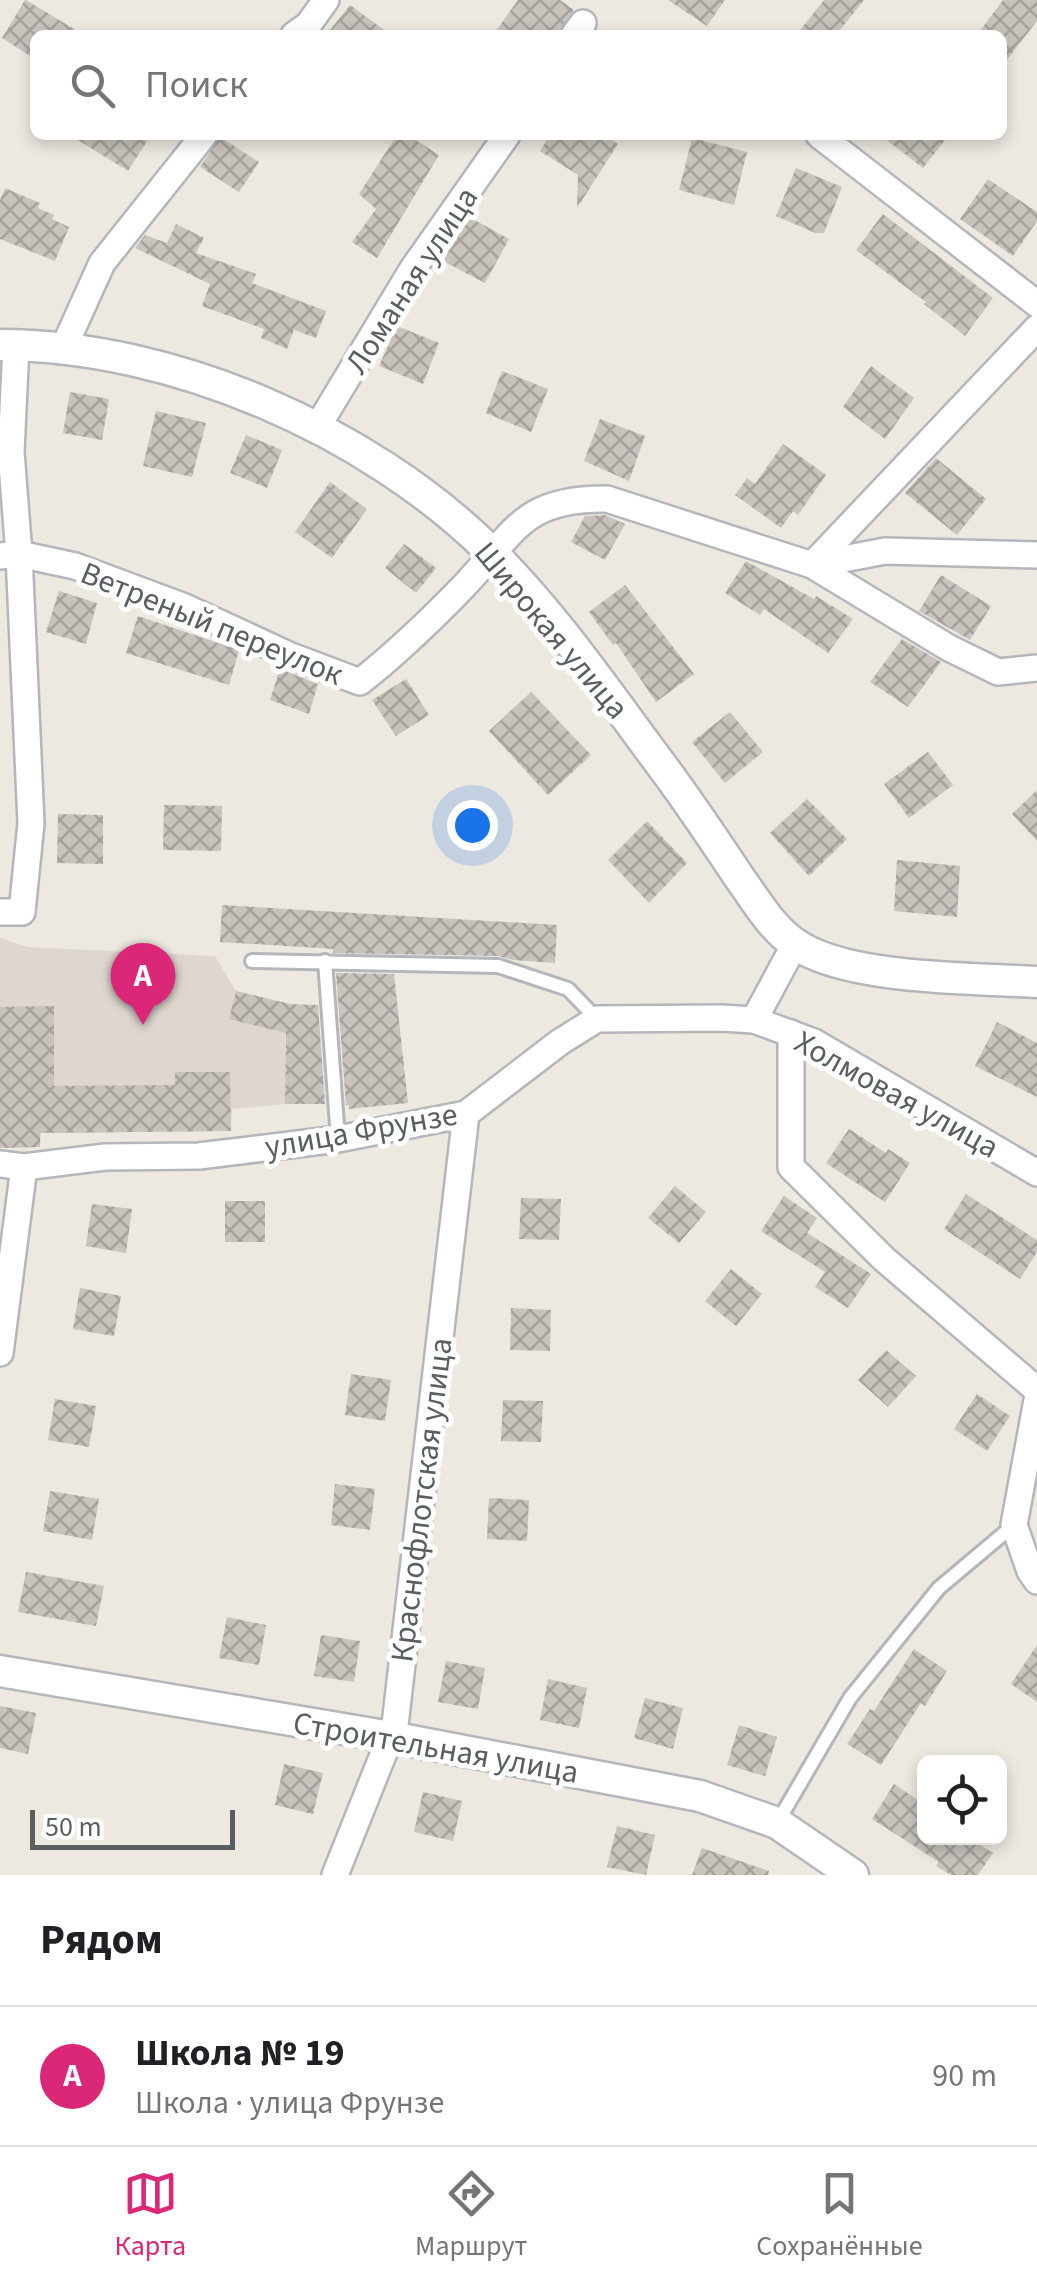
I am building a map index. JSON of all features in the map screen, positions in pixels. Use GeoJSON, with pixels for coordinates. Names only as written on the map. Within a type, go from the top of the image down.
{"type":"FeatureCollection","features":[{"type":"Feature","properties":{"kind":"street"},"geometry":{"type":"LineString","coordinates":[[301,30],[326,0]]}},
{"type":"Feature","properties":{"kind":"street"},"geometry":{"type":"LineString","coordinates":[[64,347],[102,263],[200,140]]}},
{"type":"Feature","properties":{"kind":"street","name":"Ломаная улица"},"geometry":{"type":"LineString","coordinates":[[318,426],[412,270],[503,140]]}},
{"type":"Feature","properties":{"kind":"street"},"geometry":{"type":"LineString","coordinates":[[825,140],[1037,304]]}},
{"type":"Feature","properties":{"kind":"street"},"geometry":{"type":"LineString","coordinates":[[812,565],[1037,328]]}},
{"type":"Feature","properties":{"kind":"street"},"geometry":{"type":"LineString","coordinates":[[8,345],[10,555],[31,823],[11,912]]}},
{"type":"Feature","properties":{"kind":"street","name":"Широкая улица"},"geometry":{"type":"LineString","coordinates":[[8,345],[92,351],[219,384],[318,426],[443,507],[548,614],[672,780],[769,920],[795,944],[837,963],[870,970],[1037,982]]}},
{"type":"Feature","properties":{"kind":"street"},"geometry":{"type":"LineString","coordinates":[[491,552],[515,526],[552,505],[582,499],[608,500],[812,565],[949,648],[998,672],[1037,668]]}},
{"type":"Feature","properties":{"kind":"street"},"geometry":{"type":"LineString","coordinates":[[812,565],[885,551],[1037,556]]}},
{"type":"Feature","properties":{"kind":"street","name":"Ветреный переулок"},"geometry":{"type":"LineString","coordinates":[[10,555],[75,566],[360,682],[408,645],[491,552]]}},
{"type":"Feature","properties":{"kind":"street"},"geometry":{"type":"LineString","coordinates":[[597,1019],[754,1020],[795,944]]}},
{"type":"Feature","properties":{"kind":"street","name":"улица Фрунзе"},"geometry":{"type":"LineString","coordinates":[[12,1166],[104,1157],[199,1156],[338,1139],[466,1114],[560,1042],[597,1019]]}},
{"type":"Feature","properties":{"kind":"street","name":"Холмовая улица"},"geometry":{"type":"LineString","coordinates":[[754,1020],[814,1042],[1037,1173]]}},
{"type":"Feature","properties":{"kind":"street"},"geometry":{"type":"LineString","coordinates":[[791,1034],[791,1168],[884,1259],[1037,1390]]}},
{"type":"Feature","properties":{"kind":"street","name":"Краснофлотская улица"},"geometry":{"type":"LineString","coordinates":[[335,1875],[395,1725],[466,1114]]}},
{"type":"Feature","properties":{"kind":"street"},"geometry":{"type":"LineString","coordinates":[[0,1353],[12,1166]]}},
{"type":"Feature","properties":{"kind":"street"},"geometry":{"type":"LineString","coordinates":[[1037,1400],[1014,1525],[1030,1572],[1037,1581]]}},
{"type":"Feature","properties":{"kind":"street","name":"Строительная улица"},"geometry":{"type":"LineString","coordinates":[[0,1670],[390,1737],[700,1796],[778,1823],[853,1875]]}},
{"type":"Feature","properties":{"kind":"lane"},"geometry":{"type":"LineString","coordinates":[[252,961],[498,966],[568,989],[597,1019]]}},
{"type":"Feature","properties":{"kind":"lane"},"geometry":{"type":"LineString","coordinates":[[326,961],[338,1139]]}},
{"type":"Feature","properties":{"kind":"lane"},"geometry":{"type":"LineString","coordinates":[[778,1823],[850,1698],[939,1588],[1014,1525]]}},
{"type":"Feature","properties":{"kind":"shaded area"},"geometry":{"type":"Polygon","coordinates":[[[0,938],[28,947],[215,956],[236,991],[286,1004],[285,1104],[232,1109],[231,1131],[41,1133],[40,1147],[0,1148],[0,938]]]}},
{"type":"Feature","properties":{"kind":"building"},"geometry":{"type":"Polygon","coordinates":[[[25,0],[76,30],[30,30],[30,56],[2,38],[25,0]]]}},
{"type":"Feature","properties":{"kind":"building"},"geometry":{"type":"Polygon","coordinates":[[[518,0],[560,0],[574,10],[560,30],[497,30],[518,0]]]}},
{"type":"Feature","properties":{"kind":"building"},"geometry":{"type":"Polygon","coordinates":[[[668,0],[725,0],[707,26],[668,0]]]}},
{"type":"Feature","properties":{"kind":"building"},"geometry":{"type":"Polygon","coordinates":[[[824,0],[864,0],[840,30],[800,30],[824,0]]]}},
{"type":"Feature","properties":{"kind":"building"},"geometry":{"type":"Polygon","coordinates":[[[1003,0],[1037,0],[1037,21],[1007,60],[1007,30],[981,30],[1003,0]]]}},
{"type":"Feature","properties":{"kind":"building"},"geometry":{"type":"Polygon","coordinates":[[[350,5],[384,30],[330,30],[350,5]]]}},
{"type":"Feature","properties":{"kind":"building"},"geometry":{"type":"Polygon","coordinates":[[[78,140],[148,140],[128,171],[78,140]]]}},
{"type":"Feature","properties":{"kind":"building"},"geometry":{"type":"Polygon","coordinates":[[[218,140],[225,140],[259,162],[239,192],[200,167],[218,140]]]}},
{"type":"Feature","properties":{"kind":"building"},"geometry":{"type":"Polygon","coordinates":[[[394,140],[416,140],[439,155],[377,258],[352,242],[376,209],[359,194],[394,140]]]}},
{"type":"Feature","properties":{"kind":"building"},"geometry":{"type":"Polygon","coordinates":[[[547,140],[611,140],[618,144],[577,208],[578,175],[540,151],[547,140]]]}},
{"type":"Feature","properties":{"kind":"building"},"geometry":{"type":"Polygon","coordinates":[[[692,140],[747,152],[734,205],[679,190],[692,140]]]}},
{"type":"Feature","properties":{"kind":"building"},"geometry":{"type":"Polygon","coordinates":[[[887,140],[945,140],[923,168],[887,140]]]}},
{"type":"Feature","properties":{"kind":"building"},"geometry":{"type":"Polygon","coordinates":[[[796,168],[842,187],[824,233],[815,233],[776,216],[796,168]]]}},
{"type":"Feature","properties":{"kind":"building"},"geometry":{"type":"Polygon","coordinates":[[[988,179],[1037,212],[1037,221],[1013,256],[960,219],[988,179]]]}},
{"type":"Feature","properties":{"kind":"building"},"geometry":{"type":"Polygon","coordinates":[[[5,188],[40,203],[38,208],[69,227],[55,261],[0,239],[0,200],[5,188]]]}},
{"type":"Feature","properties":{"kind":"building"},"geometry":{"type":"Polygon","coordinates":[[[883,214],[993,298],[965,336],[856,250],[883,214]]]}},
{"type":"Feature","properties":{"kind":"building"},"geometry":{"type":"Polygon","coordinates":[[[469,217],[509,239],[485,283],[443,261],[469,217]]]}},
{"type":"Feature","properties":{"kind":"building"},"geometry":{"type":"Polygon","coordinates":[[[176,224],[204,238],[196,253],[256,274],[252,283],[326,311],[316,338],[294,330],[287,349],[261,338],[264,329],[202,306],[210,284],[135,248],[145,235],[167,243],[176,224]]]}},
{"type":"Feature","properties":{"kind":"building"},"geometry":{"type":"Polygon","coordinates":[[[397,326],[439,343],[423,384],[379,366],[397,326]]]}},
{"type":"Feature","properties":{"kind":"building"},"geometry":{"type":"Polygon","coordinates":[[[871,366],[914,398],[885,439],[843,407],[871,366]]]}},
{"type":"Feature","properties":{"kind":"building"},"geometry":{"type":"Polygon","coordinates":[[[502,371],[548,389],[531,432],[486,413],[502,371]]]}},
{"type":"Feature","properties":{"kind":"building"},"geometry":{"type":"Polygon","coordinates":[[[70,392],[109,399],[102,440],[63,433],[70,392]]]}},
{"type":"Feature","properties":{"kind":"building"},"geometry":{"type":"Polygon","coordinates":[[[156,411],[206,423],[192,477],[143,466],[156,411]]]}},
{"type":"Feature","properties":{"kind":"building"},"geometry":{"type":"Polygon","coordinates":[[[600,419],[645,436],[629,481],[584,461],[600,419]]]}},
{"type":"Feature","properties":{"kind":"building"},"geometry":{"type":"Polygon","coordinates":[[[246,435],[282,450],[267,488],[230,473],[246,435]]]}},
{"type":"Feature","properties":{"kind":"building"},"geometry":{"type":"Polygon","coordinates":[[[783,444],[826,475],[798,515],[793,511],[781,528],[735,495],[747,478],[755,484],[783,444]]]}},
{"type":"Feature","properties":{"kind":"building"},"geometry":{"type":"Polygon","coordinates":[[[936,458],[986,499],[957,535],[905,493],[936,458]]]}},
{"type":"Feature","properties":{"kind":"building"},"geometry":{"type":"Polygon","coordinates":[[[330,482],[367,509],[332,558],[295,532],[330,482]]]}},
{"type":"Feature","properties":{"kind":"building"},"geometry":{"type":"Polygon","coordinates":[[[605,515],[625,524],[605,560],[571,542],[585,516],[605,515]]]}},
{"type":"Feature","properties":{"kind":"building"},"geometry":{"type":"Polygon","coordinates":[[[404,544],[436,568],[416,593],[385,568],[404,544]]]}},
{"type":"Feature","properties":{"kind":"building"},"geometry":{"type":"Polygon","coordinates":[[[746,561],[853,619],[828,653],[764,609],[760,615],[725,593],[746,561]]]}},
{"type":"Feature","properties":{"kind":"building"},"geometry":{"type":"Polygon","coordinates":[[[941,575],[991,606],[970,640],[919,611],[941,575]]]}},
{"type":"Feature","properties":{"kind":"building"},"geometry":{"type":"Polygon","coordinates":[[[625,585],[694,674],[656,702],[616,643],[613,645],[589,612],[625,585]]]}},
{"type":"Feature","properties":{"kind":"building"},"geometry":{"type":"Polygon","coordinates":[[[59,591],[97,603],[86,644],[46,632],[59,591]]]}},
{"type":"Feature","properties":{"kind":"building"},"geometry":{"type":"Polygon","coordinates":[[[138,616],[239,650],[229,685],[126,653],[138,616]]]}},
{"type":"Feature","properties":{"kind":"building"},"geometry":{"type":"Polygon","coordinates":[[[902,639],[941,662],[908,707],[870,682],[902,639]]]}},
{"type":"Feature","properties":{"kind":"building"},"geometry":{"type":"Polygon","coordinates":[[[280,669],[318,684],[309,714],[270,700],[280,669]]]}},
{"type":"Feature","properties":{"kind":"building"},"geometry":{"type":"Polygon","coordinates":[[[406,679],[429,715],[396,736],[372,700],[406,679]]]}},
{"type":"Feature","properties":{"kind":"building"},"geometry":{"type":"Polygon","coordinates":[[[531,692],[591,755],[548,795],[489,731],[531,692]]]}},
{"type":"Feature","properties":{"kind":"building"},"geometry":{"type":"Polygon","coordinates":[[[730,712],[763,752],[725,783],[692,742],[730,712]]]}},
{"type":"Feature","properties":{"kind":"building"},"geometry":{"type":"Polygon","coordinates":[[[928,752],[953,785],[909,818],[884,784],[928,752]]]}},
{"type":"Feature","properties":{"kind":"building"},"geometry":{"type":"Polygon","coordinates":[[[1037,790],[1037,841],[1012,814],[1037,790]]]}},
{"type":"Feature","properties":{"kind":"building"},"geometry":{"type":"Polygon","coordinates":[[[807,799],[847,839],[809,876],[770,833],[807,799]]]}},
{"type":"Feature","properties":{"kind":"building"},"geometry":{"type":"Polygon","coordinates":[[[164,805],[222,806],[221,851],[163,850],[164,805]]]}},
{"type":"Feature","properties":{"kind":"building"},"geometry":{"type":"Polygon","coordinates":[[[58,814],[103,815],[103,864],[57,863],[58,814]]]}},
{"type":"Feature","properties":{"kind":"building"},"geometry":{"type":"Polygon","coordinates":[[[647,821],[687,863],[649,903],[608,860],[647,821]]]}},
{"type":"Feature","properties":{"kind":"building"},"geometry":{"type":"Polygon","coordinates":[[[897,860],[960,866],[957,917],[894,911],[897,860]]]}},
{"type":"Feature","properties":{"kind":"building"},"geometry":{"type":"Polygon","coordinates":[[[222,905],[557,925],[555,963],[498,956],[333,953],[333,949],[220,942],[222,905]]]}},
{"type":"Feature","properties":{"kind":"building"},"geometry":{"type":"Polygon","coordinates":[[[336,973],[394,974],[408,1103],[349,1109],[346,1105],[336,973]]]}},
{"type":"Feature","properties":{"kind":"building"},"geometry":{"type":"Polygon","coordinates":[[[236,991],[290,1004],[318,1005],[325,1104],[285,1104],[286,1033],[229,1019],[236,991]]]}},
{"type":"Feature","properties":{"kind":"building"},"geometry":{"type":"Polygon","coordinates":[[[54,1006],[54,1086],[175,1085],[175,1072],[230,1072],[231,1131],[40,1133],[40,1147],[0,1148],[0,1007],[54,1006]]]}},
{"type":"Feature","properties":{"kind":"building"},"geometry":{"type":"Polygon","coordinates":[[[997,1022],[1037,1043],[1037,1097],[975,1066],[997,1022]]]}},
{"type":"Feature","properties":{"kind":"building"},"geometry":{"type":"Polygon","coordinates":[[[849,1129],[910,1163],[885,1202],[826,1163],[849,1129]]]}},
{"type":"Feature","properties":{"kind":"building"},"geometry":{"type":"Polygon","coordinates":[[[675,1186],[706,1212],[679,1243],[648,1218],[675,1186]]]}},
{"type":"Feature","properties":{"kind":"building"},"geometry":{"type":"Polygon","coordinates":[[[966,1194],[1037,1240],[1037,1252],[1020,1279],[944,1229],[966,1194]]]}},
{"type":"Feature","properties":{"kind":"building"},"geometry":{"type":"Polygon","coordinates":[[[784,1196],[817,1218],[807,1233],[871,1274],[848,1308],[815,1287],[825,1272],[761,1231],[784,1196]]]}},
{"type":"Feature","properties":{"kind":"building"},"geometry":{"type":"Polygon","coordinates":[[[521,1198],[561,1199],[559,1240],[519,1239],[521,1198]]]}},
{"type":"Feature","properties":{"kind":"building"},"geometry":{"type":"Polygon","coordinates":[[[225,1201],[265,1201],[265,1242],[225,1242],[225,1201]]]}},
{"type":"Feature","properties":{"kind":"building"},"geometry":{"type":"Polygon","coordinates":[[[92,1204],[132,1209],[126,1253],[86,1246],[92,1204]]]}},
{"type":"Feature","properties":{"kind":"building"},"geometry":{"type":"Polygon","coordinates":[[[731,1269],[762,1294],[736,1326],[705,1301],[731,1269]]]}},
{"type":"Feature","properties":{"kind":"building"},"geometry":{"type":"Polygon","coordinates":[[[80,1288],[121,1296],[114,1336],[73,1329],[80,1288]]]}},
{"type":"Feature","properties":{"kind":"building"},"geometry":{"type":"Polygon","coordinates":[[[511,1308],[551,1310],[550,1351],[510,1350],[511,1308]]]}},
{"type":"Feature","properties":{"kind":"building"},"geometry":{"type":"Polygon","coordinates":[[[886,1350],[916,1376],[888,1407],[858,1380],[886,1350]]]}},
{"type":"Feature","properties":{"kind":"building"},"geometry":{"type":"Polygon","coordinates":[[[351,1374],[391,1380],[385,1421],[345,1415],[351,1374]]]}},
{"type":"Feature","properties":{"kind":"building"},"geometry":{"type":"Polygon","coordinates":[[[977,1394],[1010,1416],[987,1451],[954,1429],[977,1394]]]}},
{"type":"Feature","properties":{"kind":"building"},"geometry":{"type":"Polygon","coordinates":[[[55,1399],[96,1406],[89,1447],[48,1440],[55,1399]]]}},
{"type":"Feature","properties":{"kind":"building"},"geometry":{"type":"Polygon","coordinates":[[[503,1400],[543,1401],[541,1442],[501,1441],[503,1400]]]}},
{"type":"Feature","properties":{"kind":"building"},"geometry":{"type":"Polygon","coordinates":[[[335,1484],[375,1489],[370,1530],[331,1525],[335,1484]]]}},
{"type":"Feature","properties":{"kind":"building"},"geometry":{"type":"Polygon","coordinates":[[[50,1491],[99,1499],[92,1540],[43,1531],[50,1491]]]}},
{"type":"Feature","properties":{"kind":"building"},"geometry":{"type":"Polygon","coordinates":[[[489,1498],[529,1500],[527,1541],[487,1539],[489,1498]]]}},
{"type":"Feature","properties":{"kind":"building"},"geometry":{"type":"Polygon","coordinates":[[[26,1572],[104,1586],[96,1626],[18,1612],[26,1572]]]}},
{"type":"Feature","properties":{"kind":"building"},"geometry":{"type":"Polygon","coordinates":[[[227,1617],[266,1625],[259,1665],[219,1658],[227,1617]]]}},
{"type":"Feature","properties":{"kind":"building"},"geometry":{"type":"Polygon","coordinates":[[[321,1635],[360,1641],[354,1682],[314,1676],[321,1635]]]}},
{"type":"Feature","properties":{"kind":"building"},"geometry":{"type":"Polygon","coordinates":[[[1037,1645],[1037,1702],[1011,1684],[1037,1645]]]}},
{"type":"Feature","properties":{"kind":"building"},"geometry":{"type":"Polygon","coordinates":[[[914,1649],[947,1671],[881,1765],[847,1744],[870,1709],[874,1711],[914,1649]]]}},
{"type":"Feature","properties":{"kind":"building"},"geometry":{"type":"Polygon","coordinates":[[[446,1661],[485,1668],[478,1709],[438,1702],[446,1661]]]}},
{"type":"Feature","properties":{"kind":"building"},"geometry":{"type":"Polygon","coordinates":[[[548,1679],[587,1688],[579,1728],[540,1720],[548,1679]]]}},
{"type":"Feature","properties":{"kind":"building"},"geometry":{"type":"Polygon","coordinates":[[[645,1698],[683,1708],[673,1749],[634,1738],[645,1698]]]}},
{"type":"Feature","properties":{"kind":"building"},"geometry":{"type":"Polygon","coordinates":[[[0,1706],[36,1713],[28,1754],[0,1748],[0,1706]]]}},
{"type":"Feature","properties":{"kind":"building"},"geometry":{"type":"Polygon","coordinates":[[[739,1725],[777,1737],[765,1776],[727,1765],[739,1725]]]}},
{"type":"Feature","properties":{"kind":"building"},"geometry":{"type":"Polygon","coordinates":[[[284,1764],[323,1773],[313,1814],[275,1805],[284,1764]]]}},
{"type":"Feature","properties":{"kind":"building"},"geometry":{"type":"Polygon","coordinates":[[[894,1784],[917,1799],[917,1845],[980,1845],[993,1853],[978,1875],[951,1875],[936,1866],[939,1862],[872,1819],[894,1784]]]}},
{"type":"Feature","properties":{"kind":"building"},"geometry":{"type":"Polygon","coordinates":[[[423,1792],[462,1801],[453,1841],[414,1832],[423,1792]]]}},
{"type":"Feature","properties":{"kind":"building"},"geometry":{"type":"Polygon","coordinates":[[[617,1826],[655,1835],[646,1875],[607,1867],[617,1826]]]}},
{"type":"Feature","properties":{"kind":"building"},"geometry":{"type":"Polygon","coordinates":[[[702,1848],[769,1871],[768,1875],[692,1875],[702,1848]]]}},
{"type":"Feature","properties":{"kind":"place","name":"Школа № 19"},"geometry":{"type":"Point","coordinates":[143,1025]}}]}
